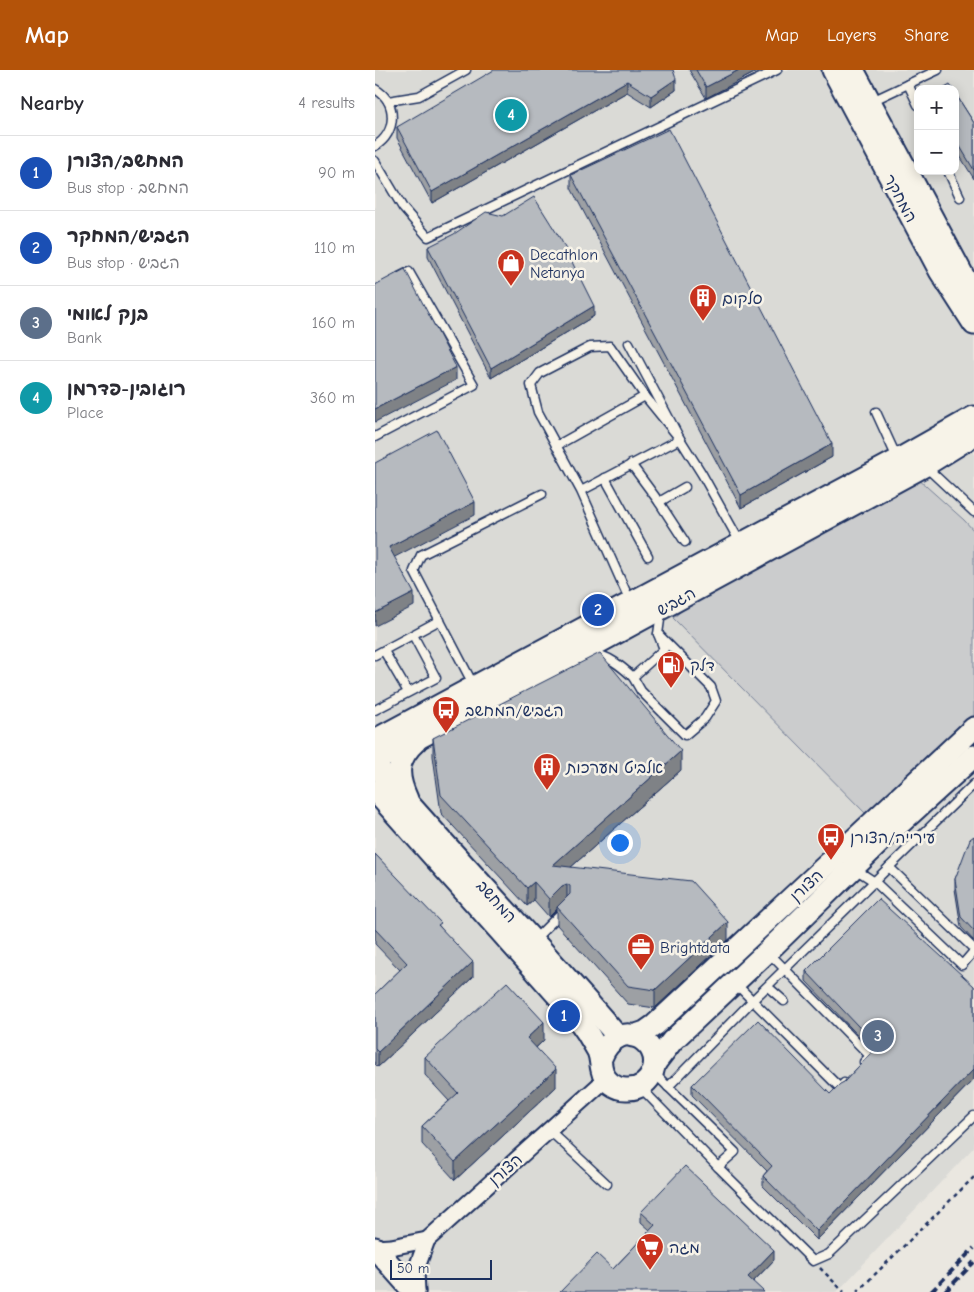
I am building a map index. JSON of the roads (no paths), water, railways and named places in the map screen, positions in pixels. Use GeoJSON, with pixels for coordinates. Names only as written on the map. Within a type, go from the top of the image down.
{"type":"FeatureCollection","features":[{"type":"Feature","properties":{"kind":"street","name":"המחקר"},"geometry":{"type":"LineString","coordinates":[[833,70],[940,271],[974,324]]}},
{"type":"Feature","properties":{"kind":"street","name":"המחקר"},"geometry":{"type":"LineString","coordinates":[[853,70],[974,296]]}},
{"type":"Feature","properties":{"kind":"street","name":"הגביש"},"geometry":{"type":"LineString","coordinates":[[375,740],[583,651],[662,608],[911,459],[974,417]]}},
{"type":"Feature","properties":{"kind":"street","name":"הגביש"},"geometry":{"type":"LineString","coordinates":[[375,763],[419,738],[478,695],[631,603],[741,544],[911,459],[974,435]]}},
{"type":"Feature","properties":{"kind":"street","name":"הצורן"},"geometry":{"type":"LineString","coordinates":[[654,1078],[671,1041],[768,951],[853,868],[878,830],[974,728]]}},
{"type":"Feature","properties":{"kind":"street"},"geometry":{"type":"LineString","coordinates":[[410,806],[401,784],[401,763],[405,754],[419,738]]}},
{"type":"Feature","properties":{"kind":"street","name":"הצורן"},"geometry":{"type":"LineString","coordinates":[[626,1036],[645,1032],[655,1025],[878,830],[974,756]]}},
{"type":"Feature","properties":{"kind":"street","name":"המחשב"},"geometry":{"type":"LineString","coordinates":[[375,763],[410,806],[533,940],[626,1036]]}},
{"type":"Feature","properties":{"kind":"street","name":"המחשב"},"geometry":{"type":"LineString","coordinates":[[375,791],[575,1015],[585,1027],[601,1058]]}},
{"type":"Feature","properties":{"kind":"street"},"geometry":{"type":"LineString","coordinates":[[626,1036],[642,1040],[649,1045],[653,1053],[654,1078],[628,1090],[613,1085],[606,1079],[602,1070],[601,1058],[604,1049],[610,1042],[626,1036]]}},
{"type":"Feature","properties":{"kind":"street","name":"הצורן"},"geometry":{"type":"LineString","coordinates":[[415,1292],[416,1270],[427,1240],[548,1129],[606,1079]]}},
{"type":"Feature","properties":{"kind":"street"},"geometry":{"type":"LineString","coordinates":[[375,1248],[427,1240]]}},
{"type":"Feature","properties":{"kind":"street"},"geometry":{"type":"LineString","coordinates":[[375,1248],[415,1292]]}},
{"type":"Feature","properties":{"kind":"lane"},"geometry":{"type":"LineString","coordinates":[[388,101],[419,96],[466,70]]}},
{"type":"Feature","properties":{"kind":"lane"},"geometry":{"type":"LineString","coordinates":[[375,161],[403,208],[429,238],[777,70]]}},
{"type":"Feature","properties":{"kind":"lane"},"geometry":{"type":"LineString","coordinates":[[870,102],[938,70]]}},
{"type":"Feature","properties":{"kind":"lane"},"geometry":{"type":"LineString","coordinates":[[908,84],[914,97]]}},
{"type":"Feature","properties":{"kind":"lane"},"geometry":{"type":"LineString","coordinates":[[375,89],[381,92],[388,101],[392,110],[393,120],[385,138],[375,146]]}},
{"type":"Feature","properties":{"kind":"lane"},"geometry":{"type":"LineString","coordinates":[[950,175],[959,197]]}},
{"type":"Feature","properties":{"kind":"lane"},"geometry":{"type":"LineString","coordinates":[[375,437],[474,384],[409,272],[392,280]]}},
{"type":"Feature","properties":{"kind":"lane"},"geometry":{"type":"LineString","coordinates":[[629,342],[680,439],[741,544]]}},
{"type":"Feature","properties":{"kind":"lane"},"geometry":{"type":"LineString","coordinates":[[631,603],[581,491],[538,412],[531,385],[540,373],[590,347],[610,346],[645,396],[680,439]]}},
{"type":"Feature","properties":{"kind":"lane"},"geometry":{"type":"LineString","coordinates":[[556,446],[645,396]]}},
{"type":"Feature","properties":{"kind":"lane"},"geometry":{"type":"LineString","coordinates":[[876,412],[911,459],[974,512]]}},
{"type":"Feature","properties":{"kind":"lane"},"geometry":{"type":"LineString","coordinates":[[581,491],[680,439]]}},
{"type":"Feature","properties":{"kind":"lane"},"geometry":{"type":"LineString","coordinates":[[631,464],[685,542]]}},
{"type":"Feature","properties":{"kind":"lane"},"geometry":{"type":"LineString","coordinates":[[605,478],[648,556]]}},
{"type":"Feature","properties":{"kind":"lane"},"geometry":{"type":"LineString","coordinates":[[659,502],[685,487]]}},
{"type":"Feature","properties":{"kind":"lane"},"geometry":{"type":"LineString","coordinates":[[478,695],[414,571],[421,555],[542,494]]}},
{"type":"Feature","properties":{"kind":"lane"},"geometry":{"type":"LineString","coordinates":[[633,677],[664,649],[658,634],[662,608]]}},
{"type":"Feature","properties":{"kind":"lane"},"geometry":{"type":"LineString","coordinates":[[375,655],[440,620]]}},
{"type":"Feature","properties":{"kind":"lane"},"geometry":{"type":"LineString","coordinates":[[583,651],[603,655],[621,666],[633,677],[641,692],[685,735],[705,718],[716,701],[711,687],[658,634]]}},
{"type":"Feature","properties":{"kind":"lane"},"geometry":{"type":"LineString","coordinates":[[375,710],[436,678],[413,635]]}},
{"type":"Feature","properties":{"kind":"lane"},"geometry":{"type":"LineString","coordinates":[[384,650],[408,692]]}},
{"type":"Feature","properties":{"kind":"lane"},"geometry":{"type":"LineString","coordinates":[[654,1078],[753,1001],[974,784]]}},
{"type":"Feature","properties":{"kind":"lane"},"geometry":{"type":"LineString","coordinates":[[853,868],[875,882],[962,965],[974,950],[889,867]]}},
{"type":"Feature","properties":{"kind":"lane"},"geometry":{"type":"LineString","coordinates":[[533,940],[566,908]]}},
{"type":"Feature","properties":{"kind":"lane"},"geometry":{"type":"LineString","coordinates":[[734,983],[840,1088],[870,1056],[768,951]]}},
{"type":"Feature","properties":{"kind":"lane"},"geometry":{"type":"LineString","coordinates":[[768,986],[784,1002]]}},
{"type":"Feature","properties":{"kind":"lane"},"geometry":{"type":"LineString","coordinates":[[654,1078],[718,1167],[813,1261],[829,1254],[974,1116]]}},
{"type":"Feature","properties":{"kind":"lane"},"geometry":{"type":"LineString","coordinates":[[654,1078],[735,1152],[718,1167]]}},
{"type":"Feature","properties":{"kind":"lane"},"geometry":{"type":"LineString","coordinates":[[548,1129],[607,1184]]}},
{"type":"Feature","properties":{"kind":"railway"},"geometry":{"type":"LineString","coordinates":[[931,1292],[974,1248]]}},
{"type":"Feature","properties":{"kind":"railway"},"geometry":{"type":"LineString","coordinates":[[945,1292],[974,1262]]}},
{"type":"Feature","properties":{"kind":"place","name":"רוגובין-פדרמן"},"geometry":{"type":"Point","coordinates":[511,115]}},
{"type":"Feature","properties":{"kind":"place","name":"Decathlon Netanya"},"geometry":{"type":"Point","coordinates":[511,287]}},
{"type":"Feature","properties":{"kind":"place","name":"סלקום"},"geometry":{"type":"Point","coordinates":[703,322]}},
{"type":"Feature","properties":{"kind":"place","name":"הגביש/המחקר"},"geometry":{"type":"Point","coordinates":[598,610]}},
{"type":"Feature","properties":{"kind":"place","name":"דלק"},"geometry":{"type":"Point","coordinates":[671,689]}},
{"type":"Feature","properties":{"kind":"place","name":"הגביש/המחשב"},"geometry":{"type":"Point","coordinates":[446,734]}},
{"type":"Feature","properties":{"kind":"place","name":"אלביט מערכות"},"geometry":{"type":"Point","coordinates":[547,791]}},
{"type":"Feature","properties":{"kind":"place","name":"עירייה/הצורן"},"geometry":{"type":"Point","coordinates":[831,861]}},
{"type":"Feature","properties":{"kind":"place","name":"Brightdata"},"geometry":{"type":"Point","coordinates":[641,971]}},
{"type":"Feature","properties":{"kind":"place","name":"המחשב/הצורן"},"geometry":{"type":"Point","coordinates":[564,1016]}},
{"type":"Feature","properties":{"kind":"place","name":"בנק לאומי"},"geometry":{"type":"Point","coordinates":[878,1036]}},
{"type":"Feature","properties":{"kind":"place","name":"מגה"},"geometry":{"type":"Point","coordinates":[650,1271]}}]}
